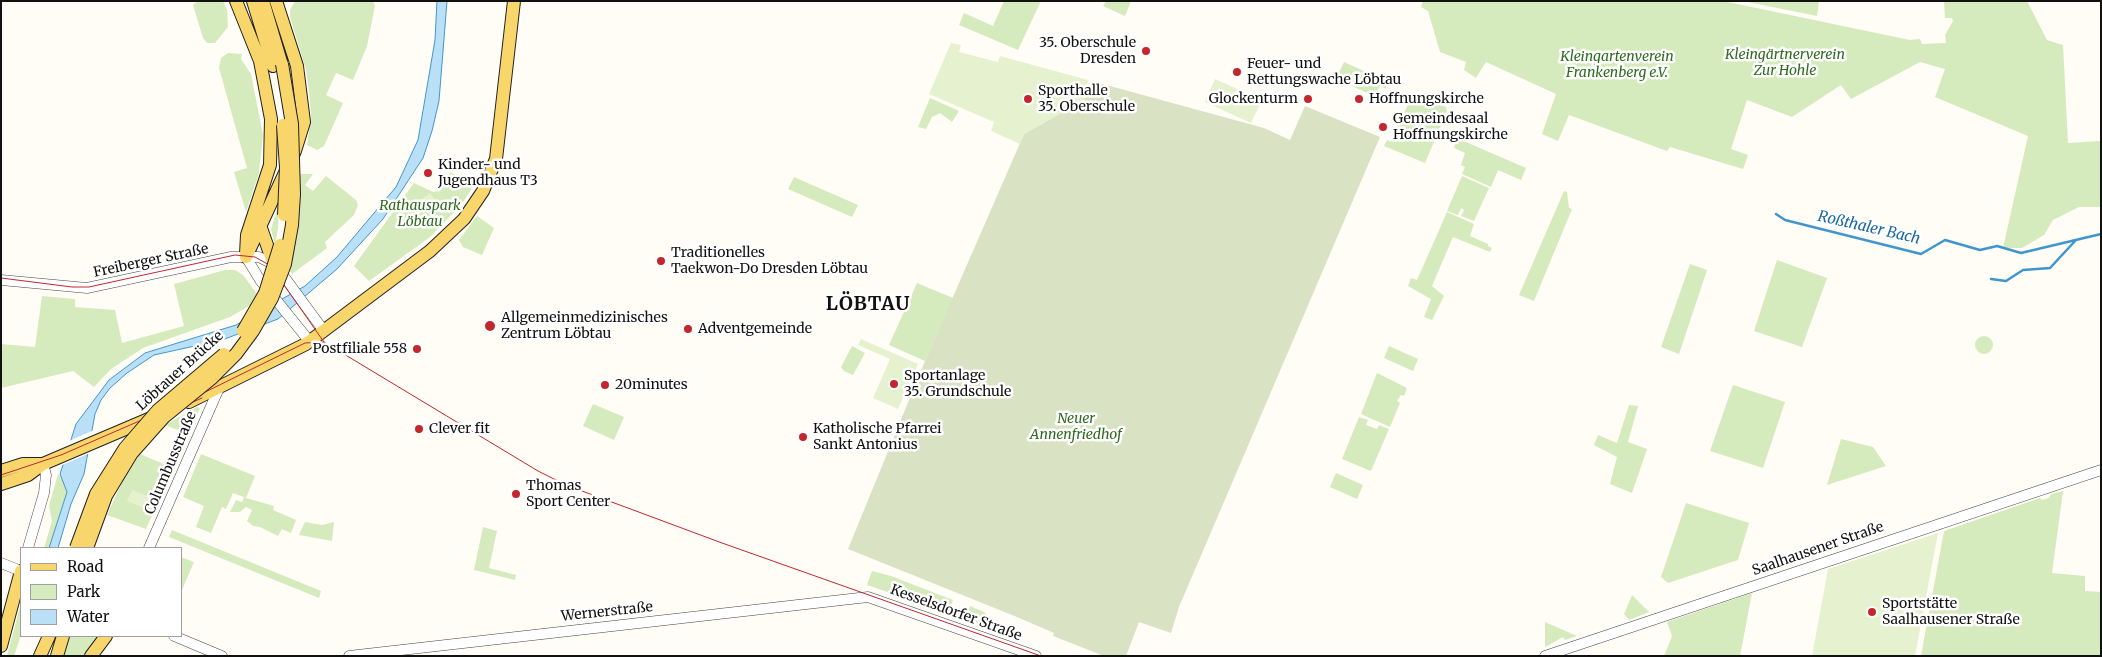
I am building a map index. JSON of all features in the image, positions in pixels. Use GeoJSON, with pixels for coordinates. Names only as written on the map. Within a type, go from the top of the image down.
{"type":"FeatureCollection","features":[{"type":"Feature","properties":{"kind":"main road"},"geometry":{"type":"LineString","coordinates":[[236,1],[260,61],[268,92],[271,119],[270,165],[247,235],[246,257]]}},
{"type":"Feature","properties":{"kind":"main road","name":"Löbtauer Brücke"},"geometry":{"type":"LineString","coordinates":[[76,547],[89,507],[118,457],[148,420],[206,372],[230,347],[254,314],[271,278],[281,239],[286,175],[283,126],[278,65],[253,1]]}},
{"type":"Feature","properties":{"kind":"main road","name":"Löbtauer Brücke"},"geometry":{"type":"LineString","coordinates":[[87,547],[106,496],[128,457],[164,417],[212,378],[236,354],[253,332],[272,298],[286,256],[294,194],[292,124],[263,1]]}},
{"type":"Feature","properties":{"kind":"main road"},"geometry":{"type":"LineString","coordinates":[[246,257],[300,142],[304,122],[297,66],[276,1]]}},
{"type":"Feature","properties":{"kind":"main road"},"geometry":{"type":"LineString","coordinates":[[189,402],[310,342],[440,243],[464,219],[483,191],[493,167],[498,143],[514,1]]}},
{"type":"Feature","properties":{"kind":"main road"},"geometry":{"type":"LineString","coordinates":[[261,228],[272,264]]}},
{"type":"Feature","properties":{"kind":"main road"},"geometry":{"type":"LineString","coordinates":[[1,484],[28,474],[43,464],[151,418]]}},
{"type":"Feature","properties":{"kind":"main road"},"geometry":{"type":"LineString","coordinates":[[1,471],[23,464],[43,464]]}},
{"type":"Feature","properties":{"kind":"main road"},"geometry":{"type":"LineString","coordinates":[[1,646],[20,574]]}},
{"type":"Feature","properties":{"kind":"main road"},"geometry":{"type":"LineString","coordinates":[[40,656],[49,637]]}},
{"type":"Feature","properties":{"kind":"main road"},"geometry":{"type":"LineString","coordinates":[[57,656],[62,637]]}},
{"type":"Feature","properties":{"kind":"main road"},"geometry":{"type":"LineString","coordinates":[[91,656],[105,637]]}},
{"type":"Feature","properties":{"kind":"street","name":"Freiberger Straße"},"geometry":{"type":"LineString","coordinates":[[1,280],[87,288],[231,257],[259,257],[272,264]]}},
{"type":"Feature","properties":{"kind":"street"},"geometry":{"type":"LineString","coordinates":[[246,257],[251,268],[310,342]]}},
{"type":"Feature","properties":{"kind":"street"},"geometry":{"type":"LineString","coordinates":[[285,279],[324,330]]}},
{"type":"Feature","properties":{"kind":"street","name":"Columbusstraße"},"geometry":{"type":"LineString","coordinates":[[149,547],[219,388]]}},
{"type":"Feature","properties":{"kind":"street"},"geometry":{"type":"LineString","coordinates":[[28,547],[45,487],[46,475],[43,464]]}},
{"type":"Feature","properties":{"kind":"street","name":"Saalhausener Straße"},"geometry":{"type":"LineString","coordinates":[[1545,656],[2101,470]]}},
{"type":"Feature","properties":{"kind":"street"},"geometry":{"type":"LineString","coordinates":[[1,563],[20,570]]}},
{"type":"Feature","properties":{"kind":"street","name":"Wernerstraße"},"geometry":{"type":"LineString","coordinates":[[349,656],[868,597]]}},
{"type":"Feature","properties":{"kind":"street","name":"Kesselsdorfer Straße"},"geometry":{"type":"LineString","coordinates":[[868,597],[1036,656]]}},
{"type":"Feature","properties":{"kind":"street"},"geometry":{"type":"LineString","coordinates":[[176,637],[222,656]]}},
{"type":"Feature","properties":{"kind":"green space"},"geometry":{"type":"Polygon","coordinates":[[[198,1],[223,1],[227,10],[228,27],[215,43],[207,43],[203,38],[193,5],[198,1]]]}},
{"type":"Feature","properties":{"kind":"green space"},"geometry":{"type":"Polygon","coordinates":[[[295,1],[373,1],[375,6],[367,46],[353,80],[336,73],[326,95],[343,103],[324,146],[317,150],[307,145],[311,117],[310,100],[306,70],[290,17],[290,10],[295,1]]]}},
{"type":"Feature","properties":{"kind":"green space"},"geometry":{"type":"Polygon","coordinates":[[[1004,1],[1041,1],[1018,50],[959,25],[964,13],[993,26],[1004,1]]]}},
{"type":"Feature","properties":{"kind":"green space"},"geometry":{"type":"Polygon","coordinates":[[[1106,1],[1131,1],[1125,16],[1103,6],[1106,1]]]}},
{"type":"Feature","properties":{"kind":"green space"},"geometry":{"type":"Polygon","coordinates":[[[1423,1],[1723,1],[1910,40],[1920,39],[1922,44],[1946,43],[1945,35],[1953,21],[1952,18],[1945,18],[1944,1],[2027,1],[2047,40],[2063,45],[2068,143],[2100,141],[2101,207],[2079,207],[2053,220],[2044,235],[2022,248],[2003,248],[2028,136],[1935,97],[1945,69],[1920,62],[1851,99],[1841,85],[1792,117],[1747,100],[1731,149],[1748,155],[1743,169],[1670,147],[1667,151],[1569,115],[1558,141],[1542,134],[1556,94],[1486,62],[1476,78],[1464,70],[1466,62],[1440,52],[1428,11],[1421,7],[1423,1]]]}},
{"type":"Feature","properties":{"kind":"green space"},"geometry":{"type":"Polygon","coordinates":[[[1743,1],[1819,1],[1817,16],[1743,1]]]}},
{"type":"Feature","properties":{"kind":"green space"},"geometry":{"type":"Polygon","coordinates":[[[951,43],[961,45],[959,52],[998,62],[1000,56],[1088,80],[1085,100],[1024,134],[1020,144],[991,131],[994,122],[929,94],[951,43]]]}},
{"type":"Feature","properties":{"kind":"green space"},"geometry":{"type":"Polygon","coordinates":[[[228,53],[242,54],[241,59],[251,74],[263,135],[259,173],[246,212],[234,172],[247,168],[219,68],[221,58],[228,53]]]}},
{"type":"Feature","properties":{"kind":"green space"},"geometry":{"type":"Polygon","coordinates":[[[1344,62],[1386,81],[1386,89],[1380,86],[1376,94],[1381,99],[1336,79],[1344,62]]]}},
{"type":"Feature","properties":{"kind":"green space"},"geometry":{"type":"Polygon","coordinates":[[[1215,79],[1262,100],[1251,123],[1205,102],[1215,79]]]}},
{"type":"Feature","properties":{"kind":"green space","name":"Neuer Annenfriedhof"},"geometry":{"type":"Polygon","coordinates":[[[1099,83],[1264,128],[1290,140],[1305,106],[1380,137],[1179,607],[1171,633],[1139,622],[1126,656],[1104,656],[1053,636],[1054,633],[1017,617],[848,549],[925,361],[1024,134],[1084,100],[1086,91],[1099,83]]]}},
{"type":"Feature","properties":{"kind":"green space"},"geometry":{"type":"Polygon","coordinates":[[[1417,94],[1446,107],[1447,111],[1425,163],[1384,146],[1387,140],[1391,142],[1412,96],[1417,94]]]}},
{"type":"Feature","properties":{"kind":"green space"},"geometry":{"type":"Polygon","coordinates":[[[930,98],[959,111],[952,122],[940,113],[932,117],[926,129],[918,127],[930,98]]]}},
{"type":"Feature","properties":{"kind":"green space"},"geometry":{"type":"Polygon","coordinates":[[[1452,136],[1526,168],[1521,180],[1498,170],[1491,187],[1462,174],[1465,167],[1461,165],[1465,153],[1454,148],[1455,144],[1450,141],[1452,136]]]}},
{"type":"Feature","properties":{"kind":"green space","name":"Rathauspark Löbtau"},"geometry":{"type":"Polygon","coordinates":[[[450,172],[474,185],[462,204],[430,237],[369,281],[354,266],[414,183],[433,192],[440,191],[450,172]]]}},
{"type":"Feature","properties":{"kind":"green space"},"geometry":{"type":"Polygon","coordinates":[[[299,174],[313,174],[305,185],[313,191],[326,176],[356,200],[358,205],[354,215],[325,242],[327,248],[292,274],[288,268],[299,174]]]}},
{"type":"Feature","properties":{"kind":"green space"},"geometry":{"type":"Polygon","coordinates":[[[1462,176],[1489,188],[1474,221],[1461,216],[1464,210],[1461,208],[1458,215],[1447,211],[1462,176]]]}},
{"type":"Feature","properties":{"kind":"green space"},"geometry":{"type":"Polygon","coordinates":[[[794,177],[858,205],[852,217],[788,189],[794,177]]]}},
{"type":"Feature","properties":{"kind":"green space"},"geometry":{"type":"Polygon","coordinates":[[[1564,191],[1567,192],[1569,208],[1572,209],[1534,301],[1519,295],[1564,191]]]}},
{"type":"Feature","properties":{"kind":"green space"},"geometry":{"type":"Polygon","coordinates":[[[430,193],[436,202],[419,214],[413,206],[430,193]]]}},
{"type":"Feature","properties":{"kind":"green space"},"geometry":{"type":"Polygon","coordinates":[[[279,203],[278,229],[275,245],[271,229],[279,203]]]}},
{"type":"Feature","properties":{"kind":"green space"},"geometry":{"type":"Polygon","coordinates":[[[1447,212],[1474,224],[1470,236],[1488,244],[1492,248],[1490,252],[1453,237],[1432,286],[1444,296],[1432,320],[1424,317],[1431,299],[1408,286],[1411,278],[1417,280],[1447,212]]]}},
{"type":"Feature","properties":{"kind":"green space"},"geometry":{"type":"Polygon","coordinates":[[[477,216],[494,228],[482,255],[463,247],[459,240],[477,216]]]}},
{"type":"Feature","properties":{"kind":"green space"},"geometry":{"type":"Polygon","coordinates":[[[1777,260],[1827,278],[1802,347],[1754,331],[1777,260]]]}},
{"type":"Feature","properties":{"kind":"green space"},"geometry":{"type":"Polygon","coordinates":[[[1690,264],[1707,270],[1679,354],[1661,347],[1690,264]]]}},
{"type":"Feature","properties":{"kind":"green space"},"geometry":{"type":"Polygon","coordinates":[[[225,270],[235,270],[243,275],[261,299],[230,317],[143,348],[111,369],[94,387],[73,371],[1,388],[1,344],[35,347],[42,296],[75,299],[75,307],[115,310],[122,343],[184,326],[174,284],[225,270]]]}},
{"type":"Feature","properties":{"kind":"green space"},"geometry":{"type":"Polygon","coordinates":[[[917,283],[953,298],[925,361],[889,345],[917,283]]]}},
{"type":"Feature","properties":{"kind":"green space"},"geometry":{"type":"Polygon","coordinates":[[[1984,336],[1990,339],[1993,345],[1990,351],[1984,354],[1978,351],[1975,345],[1978,339],[1984,336]]]}},
{"type":"Feature","properties":{"kind":"green space","name":"Sportanlage 35. Grundschule"},"geometry":{"type":"Polygon","coordinates":[[[861,339],[918,364],[898,409],[873,398],[890,359],[858,345],[861,339]]]}},
{"type":"Feature","properties":{"kind":"green space"},"geometry":{"type":"Polygon","coordinates":[[[852,346],[865,353],[853,375],[844,371],[841,367],[852,346]]]}},
{"type":"Feature","properties":{"kind":"green space"},"geometry":{"type":"Polygon","coordinates":[[[1389,346],[1418,359],[1413,371],[1384,358],[1389,346]]]}},
{"type":"Feature","properties":{"kind":"green space"},"geometry":{"type":"Polygon","coordinates":[[[1377,373],[1407,388],[1404,396],[1401,395],[1397,401],[1400,403],[1390,427],[1361,414],[1377,373]]]}},
{"type":"Feature","properties":{"kind":"green space"},"geometry":{"type":"Polygon","coordinates":[[[1733,385],[1785,402],[1763,468],[1710,451],[1733,385]]]}},
{"type":"Feature","properties":{"kind":"green space"},"geometry":{"type":"Polygon","coordinates":[[[593,404],[624,417],[614,440],[583,426],[593,404]]]}},
{"type":"Feature","properties":{"kind":"green space"},"geometry":{"type":"Polygon","coordinates":[[[1629,405],[1638,406],[1628,442],[1647,449],[1632,493],[1610,484],[1617,457],[1594,445],[1598,435],[1617,443],[1629,405]]]}},
{"type":"Feature","properties":{"kind":"green space"},"geometry":{"type":"Polygon","coordinates":[[[197,407],[200,408],[188,434],[165,425],[197,407]]]}},
{"type":"Feature","properties":{"kind":"green space"},"geometry":{"type":"Polygon","coordinates":[[[1359,417],[1368,420],[1366,425],[1377,429],[1379,425],[1389,429],[1371,471],[1342,459],[1359,417]]]}},
{"type":"Feature","properties":{"kind":"green space"},"geometry":{"type":"Polygon","coordinates":[[[1841,439],[1873,447],[1886,466],[1827,485],[1841,439]]]}},
{"type":"Feature","properties":{"kind":"green space"},"geometry":{"type":"Polygon","coordinates":[[[140,454],[173,468],[146,529],[107,515],[123,480],[140,454]]]}},
{"type":"Feature","properties":{"kind":"green space"},"geometry":{"type":"Polygon","coordinates":[[[201,454],[255,476],[246,498],[274,506],[273,510],[296,520],[291,533],[282,529],[278,536],[260,527],[253,526],[247,521],[252,510],[246,507],[240,512],[230,512],[236,500],[242,502],[244,497],[233,493],[226,509],[222,507],[211,533],[196,527],[204,506],[183,497],[201,454]]]}},
{"type":"Feature","properties":{"kind":"green space"},"geometry":{"type":"Polygon","coordinates":[[[1336,473],[1363,485],[1357,499],[1330,487],[1336,473]]]}},
{"type":"Feature","properties":{"kind":"green space"},"geometry":{"type":"Polygon","coordinates":[[[58,474],[65,483],[67,492],[49,547],[44,547],[52,521],[49,506],[58,474]]]}},
{"type":"Feature","properties":{"kind":"green space"},"geometry":{"type":"Polygon","coordinates":[[[132,490],[152,498],[147,509],[127,501],[132,490]]]}},
{"type":"Feature","properties":{"kind":"green space"},"geometry":{"type":"Polygon","coordinates":[[[2063,491],[2052,573],[2085,576],[2085,591],[2101,592],[2101,656],[1921,656],[1944,531],[2040,498],[2042,500],[2049,498],[2051,494],[2063,491]]]}},
{"type":"Feature","properties":{"kind":"green space"},"geometry":{"type":"Polygon","coordinates":[[[1686,503],[1749,523],[1738,560],[1668,583],[1661,577],[1686,503]]]}},
{"type":"Feature","properties":{"kind":"green space"},"geometry":{"type":"Polygon","coordinates":[[[305,522],[322,525],[334,522],[332,541],[299,535],[305,522]]]}},
{"type":"Feature","properties":{"kind":"green space"},"geometry":{"type":"Polygon","coordinates":[[[483,527],[497,531],[489,568],[516,575],[515,580],[474,570],[483,527]]]}},
{"type":"Feature","properties":{"kind":"green space"},"geometry":{"type":"Polygon","coordinates":[[[172,530],[321,591],[319,598],[169,537],[172,530]]]}},
{"type":"Feature","properties":{"kind":"green space","name":"Sportstätte Saalhausener Straße"},"geometry":{"type":"Polygon","coordinates":[[[1938,533],[1915,656],[1812,656],[1828,569],[1938,533]]]}},
{"type":"Feature","properties":{"kind":"green space"},"geometry":{"type":"Polygon","coordinates":[[[182,557],[194,562],[182,590],[182,557]]]}},
{"type":"Feature","properties":{"kind":"green space"},"geometry":{"type":"Polygon","coordinates":[[[872,571],[891,576],[953,600],[948,613],[867,585],[872,571]]]}},
{"type":"Feature","properties":{"kind":"green space"},"geometry":{"type":"Polygon","coordinates":[[[1752,593],[1740,656],[1664,656],[1672,636],[1667,622],[1752,593]]]}},
{"type":"Feature","properties":{"kind":"green space"},"geometry":{"type":"Polygon","coordinates":[[[1632,595],[1649,612],[1629,620],[1624,614],[1632,595]]]}},
{"type":"Feature","properties":{"kind":"green space"},"geometry":{"type":"Polygon","coordinates":[[[970,606],[984,612],[1008,635],[965,619],[970,606]]]}},
{"type":"Feature","properties":{"kind":"green space"},"geometry":{"type":"Polygon","coordinates":[[[20,607],[20,637],[14,656],[7,656],[20,607]]]}},
{"type":"Feature","properties":{"kind":"green space"},"geometry":{"type":"Polygon","coordinates":[[[1545,622],[1577,636],[1565,640],[1563,637],[1545,647],[1545,622]]]}},
{"type":"Feature","properties":{"kind":"green space"},"geometry":{"type":"Polygon","coordinates":[[[67,637],[97,637],[83,656],[62,656],[67,637]]]}},
{"type":"Feature","properties":{"kind":"water"},"geometry":{"type":"Polygon","coordinates":[[[437,1],[447,1],[439,101],[432,131],[423,158],[383,219],[337,269],[278,319],[222,340],[154,355],[127,373],[110,388],[101,400],[95,414],[84,474],[71,504],[58,547],[49,547],[67,492],[60,474],[76,424],[109,380],[145,353],[236,325],[305,286],[337,257],[396,187],[418,140],[435,40],[437,1]]]}},
{"type":"Feature","properties":{"kind":"pier"},"geometry":{"type":"Polygon","coordinates":[[[94,430],[90,453],[60,466],[69,441],[94,430]]]}},
{"type":"Feature","properties":{"kind":"waterway","name":"Roßthaler Bach"},"geometry":{"type":"LineString","coordinates":[[1776,214],[1785,220],[1921,254],[1945,240],[1980,250],[1997,246],[2021,253],[2101,234]]}},
{"type":"Feature","properties":{"kind":"waterway"},"geometry":{"type":"LineString","coordinates":[[1991,279],[2006,281],[2023,270],[2050,268],[2076,240]]}},
{"type":"Feature","properties":{"kind":"tram line"},"geometry":{"type":"LineString","coordinates":[[1,278],[72,287],[89,287],[235,255],[255,257],[271,266]]}},
{"type":"Feature","properties":{"kind":"tram line"},"geometry":{"type":"LineString","coordinates":[[282,282],[326,345]]}},
{"type":"Feature","properties":{"kind":"tram line"},"geometry":{"type":"LineString","coordinates":[[195,397],[305,343],[324,342],[538,471],[566,485],[722,543],[1041,656]]}},
{"type":"Feature","properties":{"kind":"tram line"},"geometry":{"type":"LineString","coordinates":[[184,406],[202,398]]}},
{"type":"Feature","properties":{"kind":"tram line"},"geometry":{"type":"LineString","coordinates":[[1,475],[61,455],[144,419]]}},
{"type":"Feature","properties":{"kind":"place","name":"35. Oberschule Dresden"},"geometry":{"type":"Point","coordinates":[1146,51]}},
{"type":"Feature","properties":{"kind":"place","name":"Feuer- und Rettungswache Löbtau"},"geometry":{"type":"Point","coordinates":[1237,72]}},
{"type":"Feature","properties":{"kind":"place","name":"Sporthalle 35. Oberschule"},"geometry":{"type":"Point","coordinates":[1028,99]}},
{"type":"Feature","properties":{"kind":"place","name":"Glockenturm"},"geometry":{"type":"Point","coordinates":[1308,99]}},
{"type":"Feature","properties":{"kind":"place","name":"Hoffnungskirche"},"geometry":{"type":"Point","coordinates":[1359,99]}},
{"type":"Feature","properties":{"kind":"place","name":"Gemeindesaal Hoffnungskirche"},"geometry":{"type":"Point","coordinates":[1383,127]}},
{"type":"Feature","properties":{"kind":"place","name":"Kinder- und Jugendhaus T3"},"geometry":{"type":"Point","coordinates":[428,173]}},
{"type":"Feature","properties":{"kind":"place","name":"Traditionelles Taekwon-Do Dresden Löbtau"},"geometry":{"type":"Point","coordinates":[661,261]}},
{"type":"Feature","properties":{"kind":"place","name":"Allgemeinmedizinisches Zentrum Löbtau"},"geometry":{"type":"Point","coordinates":[490,326]}},
{"type":"Feature","properties":{"kind":"place","name":"Adventgemeinde"},"geometry":{"type":"Point","coordinates":[688,329]}},
{"type":"Feature","properties":{"kind":"place","name":"Postfiliale 558"},"geometry":{"type":"Point","coordinates":[417,349]}},
{"type":"Feature","properties":{"kind":"place","name":"Sportanlage 35. Grundschule"},"geometry":{"type":"Point","coordinates":[894,384]}},
{"type":"Feature","properties":{"kind":"place","name":"20minutes"},"geometry":{"type":"Point","coordinates":[605,385]}},
{"type":"Feature","properties":{"kind":"place","name":"Clever fit"},"geometry":{"type":"Point","coordinates":[419,429]}},
{"type":"Feature","properties":{"kind":"place","name":"Katholische Pfarrei Sankt Antonius"},"geometry":{"type":"Point","coordinates":[803,437]}},
{"type":"Feature","properties":{"kind":"place","name":"Thomas Sport Center"},"geometry":{"type":"Point","coordinates":[516,494]}},
{"type":"Feature","properties":{"kind":"place","name":"Sportstätte Saalhausener Straße"},"geometry":{"type":"Point","coordinates":[1872,612]}},
{"type":"Feature","properties":{"kind":"district","name":"LÖBTAU"},"geometry":{"type":"Point","coordinates":[868,305]}},
{"type":"Feature","properties":{"kind":"park label","name":"Kleingärtnerverein Zur Hohle"},"geometry":{"type":"Point","coordinates":[1785,64]}},
{"type":"Feature","properties":{"kind":"park label","name":"Kleingartenverein Frankenberg e.V."},"geometry":{"type":"Point","coordinates":[1617,66]}}]}
